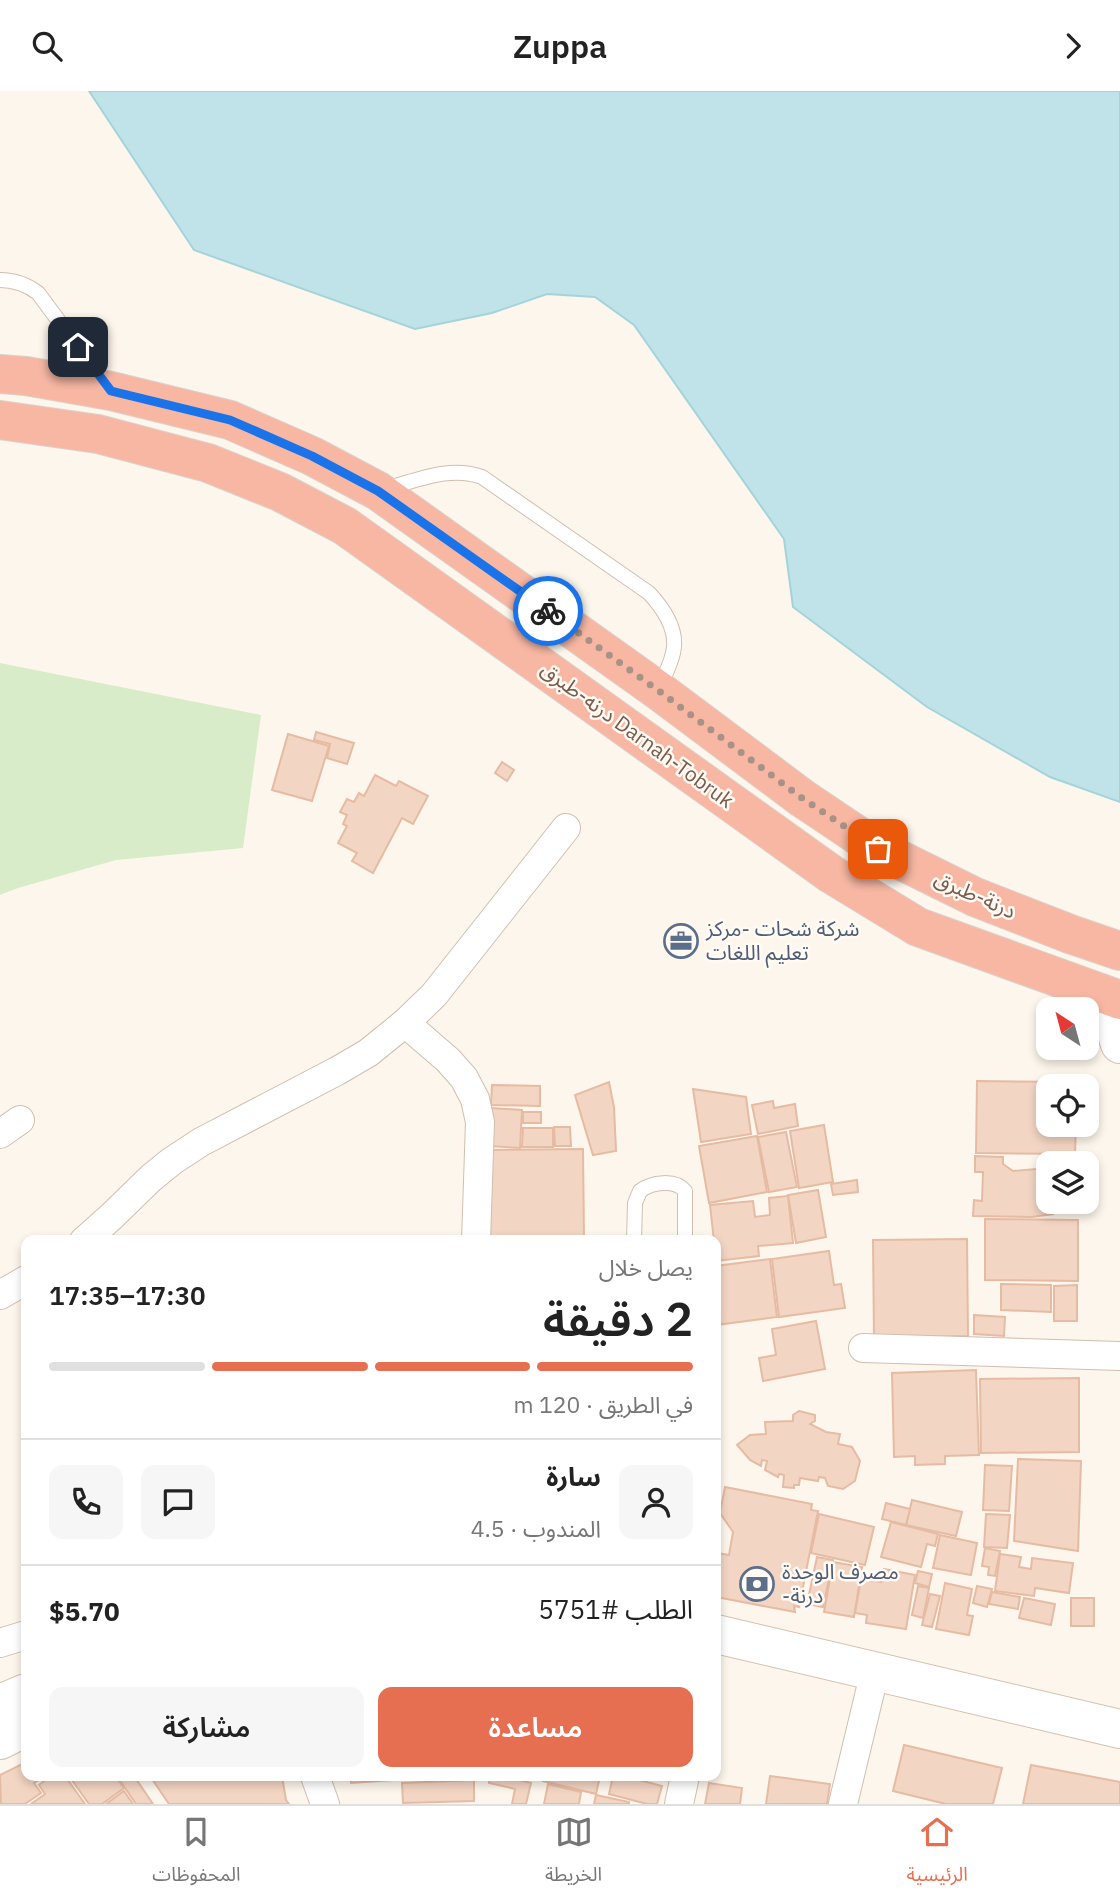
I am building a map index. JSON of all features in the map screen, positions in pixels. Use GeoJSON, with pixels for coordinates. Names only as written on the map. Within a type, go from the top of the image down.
{"type":"FeatureCollection","features":[{"type":"Feature","properties":{"kind":"highway","name":"درنة-طبرق"},"geometry":{"type":"LineString","coordinates":[[0,374],[111,391],[230,420],[312,456],[378,491],[659,691],[802,798],[878,849],[975,897],[1120,951]]}},
{"type":"Feature","properties":{"kind":"highway","name":"درنه-طبرق Darnah-Tobruk"},"geometry":{"type":"LineString","coordinates":[[0,420],[98,434],[208,463],[280,492],[345,526],[831,874],[918,927],[1112,998]]}},
{"type":"Feature","properties":{"kind":"street"},"geometry":{"type":"LineString","coordinates":[[91,1235],[172,1161],[201,1142],[368,1053],[405,1023],[434,995],[566,828]]}},
{"type":"Feature","properties":{"kind":"street"},"geometry":{"type":"LineString","coordinates":[[1112,998],[1120,1044]]}},
{"type":"Feature","properties":{"kind":"street"},"geometry":{"type":"LineString","coordinates":[[405,1023],[449,1060],[464,1077],[475,1098],[480,1122],[476,1235]]}},
{"type":"Feature","properties":{"kind":"street"},"geometry":{"type":"LineString","coordinates":[[0,1295],[21,1283]]}},
{"type":"Feature","properties":{"kind":"street"},"geometry":{"type":"LineString","coordinates":[[863,1348],[1120,1356]]}},
{"type":"Feature","properties":{"kind":"street"},"geometry":{"type":"LineString","coordinates":[[721,1635],[1120,1729]]}},
{"type":"Feature","properties":{"kind":"street"},"geometry":{"type":"LineString","coordinates":[[0,1643],[21,1637]]}},
{"type":"Feature","properties":{"kind":"street"},"geometry":{"type":"LineString","coordinates":[[843,1804],[875,1671]]}},
{"type":"Feature","properties":{"kind":"street"},"geometry":{"type":"LineString","coordinates":[[0,1705],[21,1695]]}},
{"type":"Feature","properties":{"kind":"street"},"geometry":{"type":"LineString","coordinates":[[0,1740],[21,1730]]}},
{"type":"Feature","properties":{"kind":"street"},"geometry":{"type":"LineString","coordinates":[[317,1781],[325,1804]]}},
{"type":"Feature","properties":{"kind":"street"},"geometry":{"type":"LineString","coordinates":[[679,1804],[684,1781]]}},
{"type":"Feature","properties":{"kind":"lane"},"geometry":{"type":"LineString","coordinates":[[0,280],[18,281],[38,293],[111,391]]}},
{"type":"Feature","properties":{"kind":"lane"},"geometry":{"type":"LineString","coordinates":[[378,491],[445,473],[470,472],[482,477],[649,593],[667,616],[674,648],[659,691]]}},
{"type":"Feature","properties":{"kind":"lane"},"geometry":{"type":"LineString","coordinates":[[634,1235],[635,1203],[640,1191],[652,1185],[673,1183],[685,1191],[685,1235]]}},
{"type":"Feature","properties":{"kind":"green space"},"geometry":{"type":"Polygon","coordinates":[[[0,663],[261,715],[243,848],[116,860],[0,895],[0,663]]]}},
{"type":"Feature","properties":{"kind":"water"},"geometry":{"type":"Polygon","coordinates":[[[89,91],[1120,91],[1120,802],[1050,777],[927,707],[793,607],[784,539],[634,325],[595,297],[547,294],[492,313],[415,329],[194,250],[89,91]]]}},
{"type":"Feature","properties":{"kind":"building"},"geometry":{"type":"Polygon","coordinates":[[[316,732],[354,743],[347,764],[327,758],[330,744],[314,740],[316,732]]]}},
{"type":"Feature","properties":{"kind":"building"},"geometry":{"type":"Polygon","coordinates":[[[288,734],[329,746],[312,801],[272,790],[288,734]]]}},
{"type":"Feature","properties":{"kind":"building"},"geometry":{"type":"Polygon","coordinates":[[[502,762],[514,770],[507,781],[495,773],[502,762]]]}},
{"type":"Feature","properties":{"kind":"building"},"geometry":{"type":"Polygon","coordinates":[[[375,775],[396,786],[399,781],[428,796],[413,824],[402,818],[373,873],[352,861],[357,853],[338,843],[347,826],[343,824],[347,815],[340,812],[347,799],[354,802],[359,793],[364,796],[375,775]]]}},
{"type":"Feature","properties":{"kind":"building"},"geometry":{"type":"Polygon","coordinates":[[[977,1081],[1036,1082],[1036,1137],[1076,1137],[1075,1151],[976,1153],[977,1081]]]}},
{"type":"Feature","properties":{"kind":"building"},"geometry":{"type":"Polygon","coordinates":[[[609,1082],[614,1107],[616,1151],[593,1155],[575,1095],[609,1082]]]}},
{"type":"Feature","properties":{"kind":"building"},"geometry":{"type":"Polygon","coordinates":[[[492,1085],[540,1086],[540,1106],[491,1105],[492,1085]]]}},
{"type":"Feature","properties":{"kind":"building"},"geometry":{"type":"Polygon","coordinates":[[[693,1089],[746,1097],[751,1134],[701,1142],[693,1089]]]}},
{"type":"Feature","properties":{"kind":"building"},"geometry":{"type":"Polygon","coordinates":[[[773,1101],[774,1108],[795,1104],[798,1126],[758,1134],[752,1105],[773,1101]]]}},
{"type":"Feature","properties":{"kind":"building"},"geometry":{"type":"Polygon","coordinates":[[[491,1108],[522,1110],[520,1148],[489,1146],[491,1108]]]}},
{"type":"Feature","properties":{"kind":"building"},"geometry":{"type":"Polygon","coordinates":[[[523,1112],[541,1112],[541,1123],[523,1123],[523,1112]]]}},
{"type":"Feature","properties":{"kind":"building"},"geometry":{"type":"Polygon","coordinates":[[[824,1125],[833,1182],[799,1188],[790,1131],[824,1125]]]}},
{"type":"Feature","properties":{"kind":"building"},"geometry":{"type":"Polygon","coordinates":[[[554,1127],[570,1127],[571,1146],[555,1146],[554,1127]]]}},
{"type":"Feature","properties":{"kind":"building"},"geometry":{"type":"Polygon","coordinates":[[[523,1128],[553,1128],[553,1147],[522,1147],[523,1128]]]}},
{"type":"Feature","properties":{"kind":"building"},"geometry":{"type":"Polygon","coordinates":[[[786,1132],[797,1187],[769,1192],[758,1137],[786,1132]]]}},
{"type":"Feature","properties":{"kind":"building"},"geometry":{"type":"Polygon","coordinates":[[[757,1136],[767,1192],[709,1203],[699,1146],[757,1136]]]}},
{"type":"Feature","properties":{"kind":"building"},"geometry":{"type":"Polygon","coordinates":[[[583,1149],[584,1235],[488,1235],[487,1150],[583,1149]]]}},
{"type":"Feature","properties":{"kind":"building"},"geometry":{"type":"Polygon","coordinates":[[[975,1156],[1003,1157],[1003,1164],[1013,1171],[1036,1169],[1036,1214],[1053,1214],[1032,1217],[973,1216],[974,1200],[982,1201],[983,1172],[975,1172],[975,1156]]]}},
{"type":"Feature","properties":{"kind":"building"},"geometry":{"type":"Polygon","coordinates":[[[857,1180],[858,1192],[833,1195],[831,1184],[857,1180]]]}},
{"type":"Feature","properties":{"kind":"building"},"geometry":{"type":"Polygon","coordinates":[[[818,1190],[826,1237],[796,1243],[788,1195],[818,1190]]]}},
{"type":"Feature","properties":{"kind":"building"},"geometry":{"type":"Polygon","coordinates":[[[788,1196],[793,1243],[758,1246],[759,1256],[721,1260],[721,1235],[713,1235],[710,1205],[753,1201],[755,1217],[770,1215],[769,1198],[788,1196]]]}},
{"type":"Feature","properties":{"kind":"building"},"geometry":{"type":"Polygon","coordinates":[[[985,1219],[1078,1220],[1078,1281],[985,1280],[985,1219]]]}},
{"type":"Feature","properties":{"kind":"building"},"geometry":{"type":"Polygon","coordinates":[[[967,1239],[968,1336],[874,1338],[873,1240],[967,1239]]]}},
{"type":"Feature","properties":{"kind":"building"},"geometry":{"type":"Polygon","coordinates":[[[829,1251],[834,1285],[841,1284],[845,1308],[779,1317],[772,1259],[829,1251]]]}},
{"type":"Feature","properties":{"kind":"building"},"geometry":{"type":"Polygon","coordinates":[[[770,1259],[777,1317],[721,1324],[721,1265],[770,1259]]]}},
{"type":"Feature","properties":{"kind":"building"},"geometry":{"type":"Polygon","coordinates":[[[1001,1284],[1051,1285],[1051,1312],[1001,1310],[1001,1284]]]}},
{"type":"Feature","properties":{"kind":"building"},"geometry":{"type":"Polygon","coordinates":[[[1077,1285],[1077,1321],[1054,1321],[1054,1286],[1077,1285]]]}},
{"type":"Feature","properties":{"kind":"building"},"geometry":{"type":"Polygon","coordinates":[[[974,1315],[1005,1317],[1004,1336],[974,1334],[974,1315]]]}},
{"type":"Feature","properties":{"kind":"building"},"geometry":{"type":"Polygon","coordinates":[[[816,1321],[825,1369],[763,1381],[759,1358],[776,1355],[772,1329],[816,1321]]]}},
{"type":"Feature","properties":{"kind":"building"},"geometry":{"type":"Polygon","coordinates":[[[976,1370],[979,1455],[945,1456],[945,1464],[915,1465],[915,1456],[894,1457],[892,1373],[976,1370]]]}},
{"type":"Feature","properties":{"kind":"building"},"geometry":{"type":"Polygon","coordinates":[[[1079,1378],[1079,1452],[981,1453],[980,1379],[1079,1378]]]}},
{"type":"Feature","properties":{"kind":"building"},"geometry":{"type":"Polygon","coordinates":[[[799,1411],[815,1415],[815,1421],[810,1424],[826,1432],[840,1434],[838,1444],[852,1447],[860,1461],[855,1481],[843,1489],[828,1486],[825,1478],[819,1477],[818,1481],[800,1478],[799,1485],[794,1485],[794,1488],[783,1487],[784,1475],[779,1474],[778,1477],[765,1470],[767,1461],[762,1460],[761,1466],[750,1460],[737,1445],[750,1435],[766,1434],[765,1422],[793,1421],[793,1415],[799,1411]]]}},
{"type":"Feature","properties":{"kind":"building"},"geometry":{"type":"Polygon","coordinates":[[[1018,1459],[1081,1461],[1078,1551],[1014,1541],[1018,1459]]]}},
{"type":"Feature","properties":{"kind":"building"},"geometry":{"type":"Polygon","coordinates":[[[985,1465],[1012,1466],[1009,1511],[983,1510],[985,1465]]]}},
{"type":"Feature","properties":{"kind":"building"},"geometry":{"type":"Polygon","coordinates":[[[725,1487],[812,1504],[811,1510],[818,1511],[799,1607],[794,1606],[795,1612],[721,1598],[721,1554],[729,1555],[733,1532],[721,1514],[725,1487]]]}},
{"type":"Feature","properties":{"kind":"building"},"geometry":{"type":"Polygon","coordinates":[[[912,1500],[962,1512],[956,1536],[906,1525],[912,1500]]]}},
{"type":"Feature","properties":{"kind":"building"},"geometry":{"type":"Polygon","coordinates":[[[886,1503],[910,1509],[906,1525],[882,1519],[886,1503]]]}},
{"type":"Feature","properties":{"kind":"building"},"geometry":{"type":"Polygon","coordinates":[[[819,1514],[874,1527],[865,1565],[811,1553],[819,1514]]]}},
{"type":"Feature","properties":{"kind":"building"},"geometry":{"type":"Polygon","coordinates":[[[986,1514],[1010,1515],[1007,1548],[984,1547],[986,1514]]]}},
{"type":"Feature","properties":{"kind":"building"},"geometry":{"type":"Polygon","coordinates":[[[891,1522],[938,1534],[935,1546],[927,1544],[921,1567],[881,1557],[891,1522]]]}},
{"type":"Feature","properties":{"kind":"building"},"geometry":{"type":"Polygon","coordinates":[[[940,1535],[977,1543],[971,1575],[933,1568],[940,1535]]]}},
{"type":"Feature","properties":{"kind":"building"},"geometry":{"type":"Polygon","coordinates":[[[985,1548],[1000,1551],[995,1576],[988,1575],[989,1567],[982,1566],[985,1548]]]}},
{"type":"Feature","properties":{"kind":"building"},"geometry":{"type":"Polygon","coordinates":[[[1000,1554],[1021,1557],[1019,1567],[1031,1569],[1032,1558],[1073,1563],[1069,1593],[1035,1588],[1034,1596],[995,1591],[1000,1554]]]}},
{"type":"Feature","properties":{"kind":"building"},"geometry":{"type":"Polygon","coordinates":[[[817,1557],[833,1560],[823,1607],[807,1604],[817,1557]]]}},
{"type":"Feature","properties":{"kind":"building"},"geometry":{"type":"Polygon","coordinates":[[[833,1562],[862,1567],[854,1617],[824,1612],[833,1562]]]}},
{"type":"Feature","properties":{"kind":"building"},"geometry":{"type":"Polygon","coordinates":[[[884,1569],[915,1575],[906,1629],[866,1623],[867,1615],[855,1613],[861,1579],[881,1582],[884,1569]]]}},
{"type":"Feature","properties":{"kind":"building"},"geometry":{"type":"Polygon","coordinates":[[[918,1571],[932,1574],[929,1587],[915,1583],[918,1571]]]}},
{"type":"Feature","properties":{"kind":"building"},"geometry":{"type":"Polygon","coordinates":[[[945,1583],[972,1589],[967,1615],[973,1616],[969,1635],[936,1629],[945,1583]]]}},
{"type":"Feature","properties":{"kind":"building"},"geometry":{"type":"Polygon","coordinates":[[[918,1586],[929,1588],[923,1618],[912,1615],[918,1586]]]}},
{"type":"Feature","properties":{"kind":"building"},"geometry":{"type":"Polygon","coordinates":[[[977,1586],[992,1589],[987,1607],[973,1603],[977,1586]]]}},
{"type":"Feature","properties":{"kind":"building"},"geometry":{"type":"Polygon","coordinates":[[[992,1592],[1020,1597],[1018,1609],[989,1604],[992,1592]]]}},
{"type":"Feature","properties":{"kind":"building"},"geometry":{"type":"Polygon","coordinates":[[[930,1594],[940,1596],[932,1627],[922,1625],[930,1594]]]}},
{"type":"Feature","properties":{"kind":"building"},"geometry":{"type":"Polygon","coordinates":[[[1024,1598],[1055,1604],[1051,1625],[1019,1618],[1024,1598]]]}},
{"type":"Feature","properties":{"kind":"building"},"geometry":{"type":"Polygon","coordinates":[[[1071,1598],[1094,1598],[1094,1626],[1071,1626],[1071,1598]]]}},
{"type":"Feature","properties":{"kind":"building"},"geometry":{"type":"Polygon","coordinates":[[[904,1745],[1002,1768],[993,1804],[946,1804],[893,1791],[904,1745]]]}},
{"type":"Feature","properties":{"kind":"building"},"geometry":{"type":"Polygon","coordinates":[[[21,1764],[21,1781],[37,1781],[34,1783],[41,1793],[25,1804],[1,1804],[0,1775],[21,1764]]]}},
{"type":"Feature","properties":{"kind":"building"},"geometry":{"type":"Polygon","coordinates":[[[1031,1765],[1120,1782],[1120,1804],[1023,1804],[1031,1765]]]}},
{"type":"Feature","properties":{"kind":"building"},"geometry":{"type":"Polygon","coordinates":[[[770,1776],[830,1784],[827,1804],[766,1804],[770,1776]]]}},
{"type":"Feature","properties":{"kind":"building"},"geometry":{"type":"Polygon","coordinates":[[[44,1781],[69,1781],[85,1804],[31,1804],[45,1794],[39,1785],[44,1781]]]}},
{"type":"Feature","properties":{"kind":"building"},"geometry":{"type":"Polygon","coordinates":[[[73,1781],[119,1781],[124,1788],[102,1804],[89,1804],[73,1781]]]}},
{"type":"Feature","properties":{"kind":"building"},"geometry":{"type":"Polygon","coordinates":[[[120,1781],[137,1781],[153,1804],[136,1804],[120,1781]]]}},
{"type":"Feature","properties":{"kind":"building"},"geometry":{"type":"Polygon","coordinates":[[[153,1781],[283,1781],[289,1804],[169,1804],[153,1781]]]}},
{"type":"Feature","properties":{"kind":"building"},"geometry":{"type":"Polygon","coordinates":[[[474,1781],[474,1801],[403,1803],[402,1783],[474,1781]]]}},
{"type":"Feature","properties":{"kind":"building"},"geometry":{"type":"Polygon","coordinates":[[[543,1781],[599,1781],[596,1794],[543,1781]]]}},
{"type":"Feature","properties":{"kind":"building"},"geometry":{"type":"Polygon","coordinates":[[[612,1781],[643,1781],[662,1786],[657,1804],[609,1794],[612,1781]]]}},
{"type":"Feature","properties":{"kind":"building"},"geometry":{"type":"Polygon","coordinates":[[[489,1783],[531,1783],[526,1804],[512,1804],[515,1789],[489,1783]]]}},
{"type":"Feature","properties":{"kind":"building"},"geometry":{"type":"Polygon","coordinates":[[[709,1783],[742,1788],[740,1804],[705,1804],[709,1783]]]}},
{"type":"Feature","properties":{"kind":"building"},"geometry":{"type":"Polygon","coordinates":[[[548,1784],[581,1792],[579,1804],[544,1804],[548,1784]]]}},
{"type":"Feature","properties":{"kind":"building"},"geometry":{"type":"Polygon","coordinates":[[[124,1791],[133,1804],[106,1804],[124,1791]]]}},
{"type":"Feature","properties":{"kind":"building"},"geometry":{"type":"Polygon","coordinates":[[[596,1795],[629,1802],[629,1804],[594,1804],[596,1795]]]}},
{"type":"Feature","properties":{"kind":"way so far"},"geometry":{"type":"LineString","coordinates":[[548,611],[802,798],[878,849]]}},
{"type":"Feature","properties":{"kind":"place","name":"شركة شحات -مركز تعليم اللغات"},"geometry":{"type":"Point","coordinates":[681,941]}},
{"type":"Feature","properties":{"kind":"place","name":"مصرف الوحدة -درنة"},"geometry":{"type":"Point","coordinates":[757,1584]}},
{"type":"Feature","properties":{"kind":"route"},"geometry":{"type":"LineString","coordinates":[[78,347],[111,391],[230,420],[312,456],[378,491],[548,611]]}}]}
